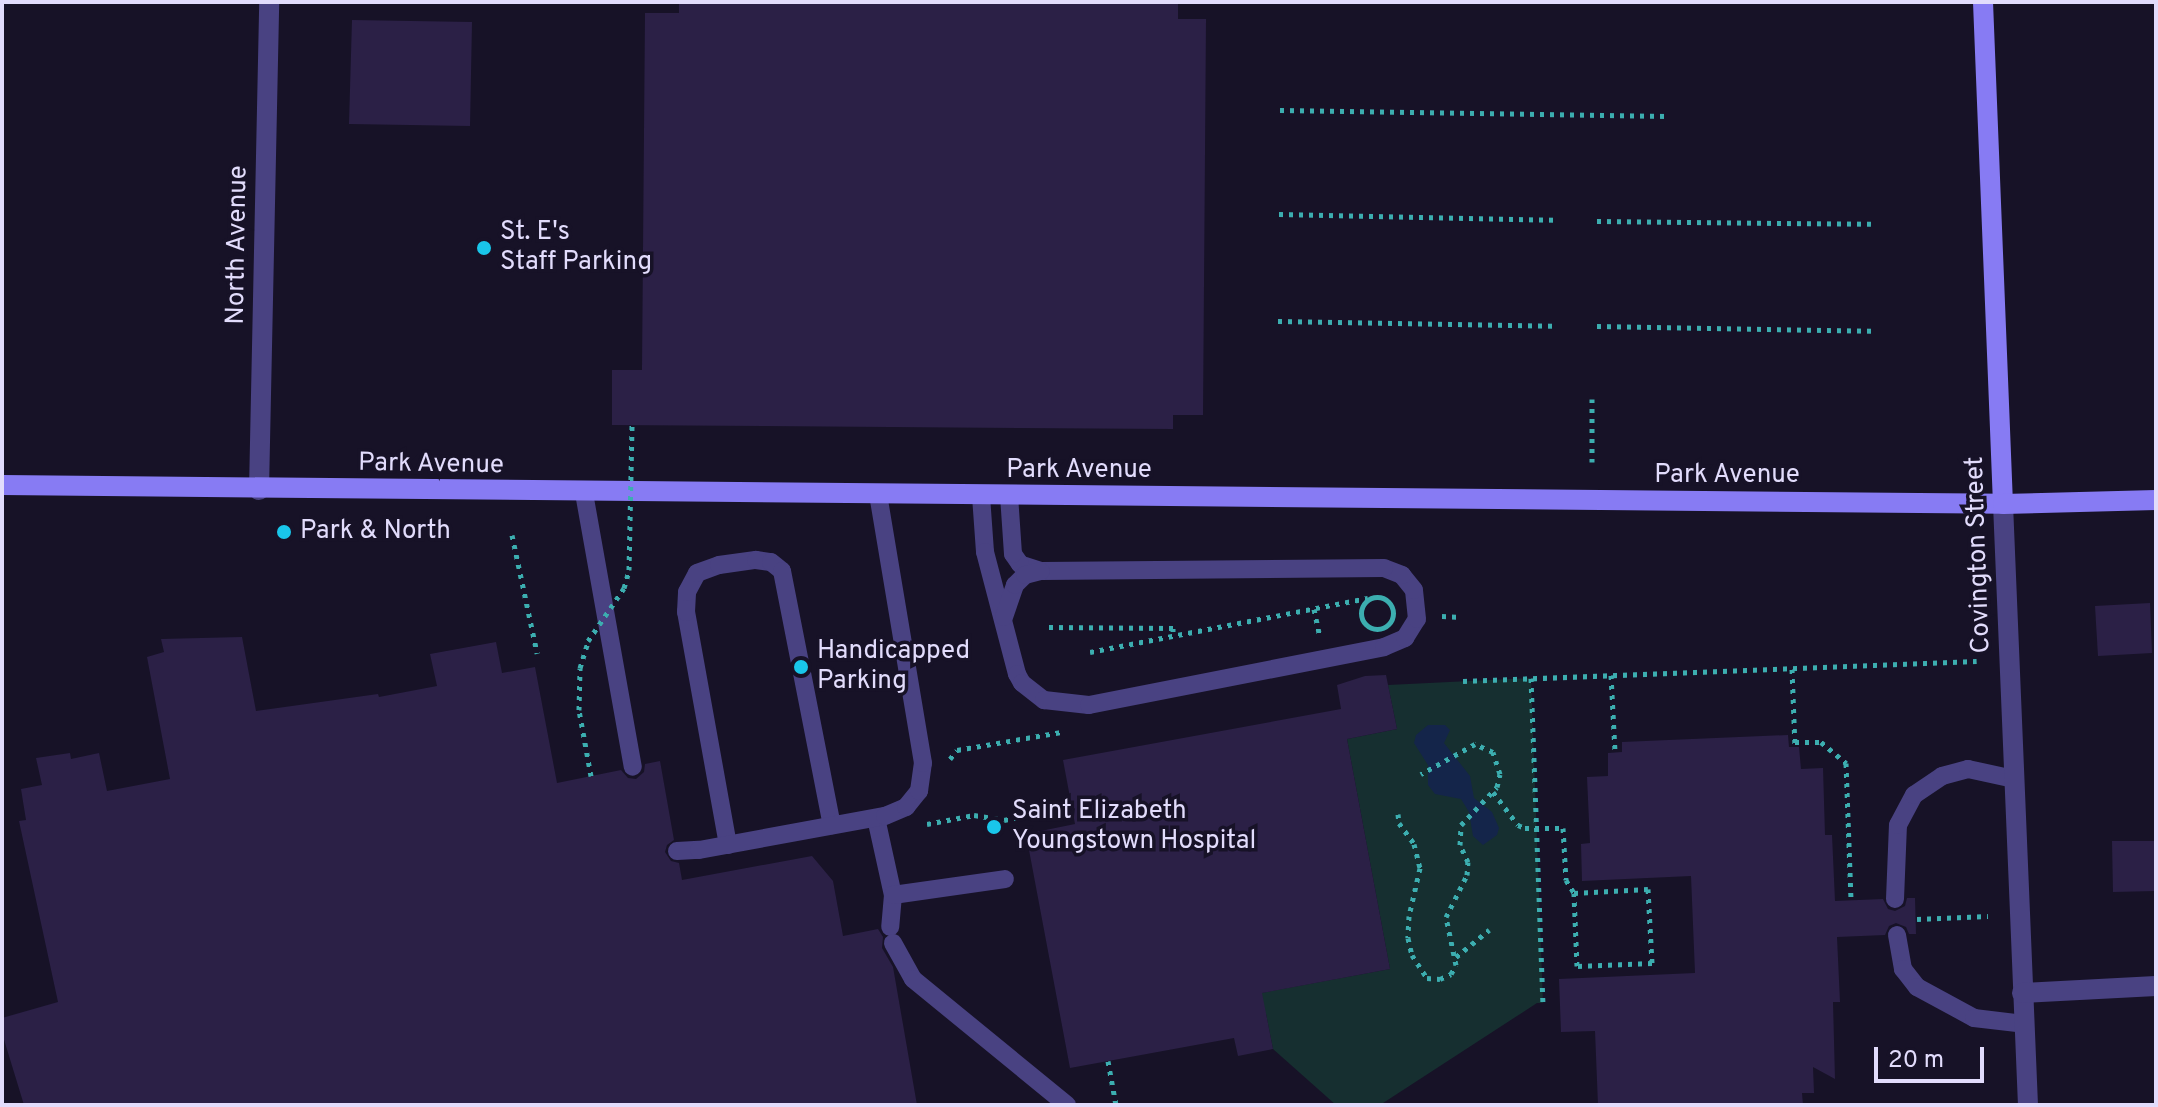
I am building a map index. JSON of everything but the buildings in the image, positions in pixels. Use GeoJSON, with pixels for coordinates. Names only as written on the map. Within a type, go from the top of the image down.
{"type":"FeatureCollection","features":[{"type":"Feature","properties":{"kind":"street","name":"North Avenue"},"geometry":{"type":"LineString","coordinates":[[259,490],[269,2]]}},
{"type":"Feature","properties":{"kind":"street","name":"Covington Street"},"geometry":{"type":"LineString","coordinates":[[1983,2],[2028,1105]]}},
{"type":"Feature","properties":{"kind":"street","name":"Park Avenue"},"geometry":{"type":"LineString","coordinates":[[2,485],[259,490],[2003,504],[2156,500]]}},
{"type":"Feature","properties":{"kind":"street"},"geometry":{"type":"LineString","coordinates":[[2022,993],[2156,986]]}},
{"type":"Feature","properties":{"kind":"lane"},"geometry":{"type":"LineString","coordinates":[[584,493],[633,767]]}},
{"type":"Feature","properties":{"kind":"lane"},"geometry":{"type":"LineString","coordinates":[[677,851],[728,845],[876,818],[906,807],[919,791],[923,763],[878,495]]}},
{"type":"Feature","properties":{"kind":"lane"},"geometry":{"type":"LineString","coordinates":[[981,496],[985,552],[1003,622],[1022,683],[1044,700],[1089,705],[1384,647],[1405,638],[1419,610],[1409,581],[1384,568],[1041,571],[1025,575],[1015,585],[1003,622]]}},
{"type":"Feature","properties":{"kind":"lane"},"geometry":{"type":"LineString","coordinates":[[1009,496],[1013,554],[1020,564],[1041,571]]}},
{"type":"Feature","properties":{"kind":"lane"},"geometry":{"type":"LineString","coordinates":[[728,845],[686,612],[687,592],[697,573],[719,565],[756,560],[771,562],[782,571],[832,825]]}},
{"type":"Feature","properties":{"kind":"lane"},"geometry":{"type":"LineString","coordinates":[[1895,899],[1898,825],[1914,795],[1942,776],[1968,769],[2014,779]]}},
{"type":"Feature","properties":{"kind":"lane"},"geometry":{"type":"LineString","coordinates":[[876,818],[893,895],[892,935],[913,979],[1067,1105]]}},
{"type":"Feature","properties":{"kind":"lane"},"geometry":{"type":"LineString","coordinates":[[893,895],[1005,879]]}},
{"type":"Feature","properties":{"kind":"lane"},"geometry":{"type":"LineString","coordinates":[[1897,935],[1903,969],[1917,987],[1974,1018],[2024,1024]]}},
{"type":"Feature","properties":{"kind":"path"},"geometry":{"type":"LineString","coordinates":[[1280,110],[1667,116]]}},
{"type":"Feature","properties":{"kind":"path"},"geometry":{"type":"LineString","coordinates":[[1279,214],[1556,220]]}},
{"type":"Feature","properties":{"kind":"path"},"geometry":{"type":"LineString","coordinates":[[1597,221],[1871,224]]}},
{"type":"Feature","properties":{"kind":"path"},"geometry":{"type":"LineString","coordinates":[[1278,321],[1554,326]]}},
{"type":"Feature","properties":{"kind":"path"},"geometry":{"type":"LineString","coordinates":[[1597,326],[1872,331]]}},
{"type":"Feature","properties":{"kind":"path"},"geometry":{"type":"LineString","coordinates":[[1592,399],[1592,462]]}},
{"type":"Feature","properties":{"kind":"path"},"geometry":{"type":"LineString","coordinates":[[591,776],[579,710],[580,668],[588,641],[624,588],[629,570],[632,425]]}},
{"type":"Feature","properties":{"kind":"path"},"geometry":{"type":"LineString","coordinates":[[512,535],[537,653]]}},
{"type":"Feature","properties":{"kind":"path"},"geometry":{"type":"LineString","coordinates":[[1090,652],[1372,598],[1387,600],[1393,608],[1393,618],[1381,628],[1371,627],[1363,620],[1364,604],[1372,598]]}},
{"type":"Feature","properties":{"kind":"path"},"geometry":{"type":"LineString","coordinates":[[1049,627],[1173,628],[1173,636]]}},
{"type":"Feature","properties":{"kind":"path"},"geometry":{"type":"LineString","coordinates":[[1463,681],[1977,661]]}},
{"type":"Feature","properties":{"kind":"path"},"geometry":{"type":"LineString","coordinates":[[1792,669],[1795,745],[1821,742],[1846,763],[1851,900]]}},
{"type":"Feature","properties":{"kind":"path"},"geometry":{"type":"LineString","coordinates":[[1611,675],[1615,752]]}},
{"type":"Feature","properties":{"kind":"path"},"geometry":{"type":"LineString","coordinates":[[1531,678],[1543,1003]]}},
{"type":"Feature","properties":{"kind":"path"},"geometry":{"type":"LineString","coordinates":[[950,770],[951,755],[957,750],[1070,730]]}},
{"type":"Feature","properties":{"kind":"path"},"geometry":{"type":"LineString","coordinates":[[1398,814],[1399,823],[1414,844],[1420,868],[1409,916],[1408,938],[1412,955],[1427,978],[1440,979],[1451,974],[1456,957],[1446,917],[1467,875],[1468,862],[1459,836],[1466,818],[1492,792],[1500,774],[1493,752],[1475,744],[1421,774]]}},
{"type":"Feature","properties":{"kind":"path"},"geometry":{"type":"LineString","coordinates":[[1492,792],[1518,825],[1536,829],[1563,828],[1566,880],[1574,893],[1577,966],[1652,963],[1648,889],[1574,893]]}},
{"type":"Feature","properties":{"kind":"path"},"geometry":{"type":"LineString","coordinates":[[931,818],[921,826],[974,815],[1004,820],[1072,806]]}},
{"type":"Feature","properties":{"kind":"path"},"geometry":{"type":"LineString","coordinates":[[1916,919],[1988,916]]}},
{"type":"Feature","properties":{"kind":"path"},"geometry":{"type":"LineString","coordinates":[[1456,957],[1489,930]]}},
{"type":"Feature","properties":{"kind":"path"},"geometry":{"type":"LineString","coordinates":[[1108,1061],[1116,1105]]}},
{"type":"Feature","properties":{"kind":"green space"},"geometry":{"type":"Polygon","coordinates":[[[1531,678],[1543,1003],[1537,1003],[1380,1105],[1336,1105],[1273,1049],[1266,1014],[1245,996],[1390,969],[1347,739],[1397,729],[1388,685],[1531,678]]]}},
{"type":"Feature","properties":{"kind":"water"},"geometry":{"type":"Polygon","coordinates":[[[1428,725],[1445,725],[1450,730],[1444,743],[1470,776],[1474,798],[1492,812],[1499,828],[1497,835],[1483,845],[1473,836],[1469,812],[1461,799],[1435,794],[1428,785],[1428,765],[1414,743],[1416,735],[1428,725]]]}},
{"type":"Feature","properties":{"kind":"place","name":"St. E's Staff Parking"},"geometry":{"type":"Point","coordinates":[484,248]}},
{"type":"Feature","properties":{"kind":"place","name":"Park & North"},"geometry":{"type":"Point","coordinates":[284,532]}},
{"type":"Feature","properties":{"kind":"place","name":"Handicapped Parking"},"geometry":{"type":"Point","coordinates":[801,667]}},
{"type":"Feature","properties":{"kind":"place","name":"Saint Elizabeth Youngstown Hospital"},"geometry":{"type":"Point","coordinates":[994,827]}}]}
